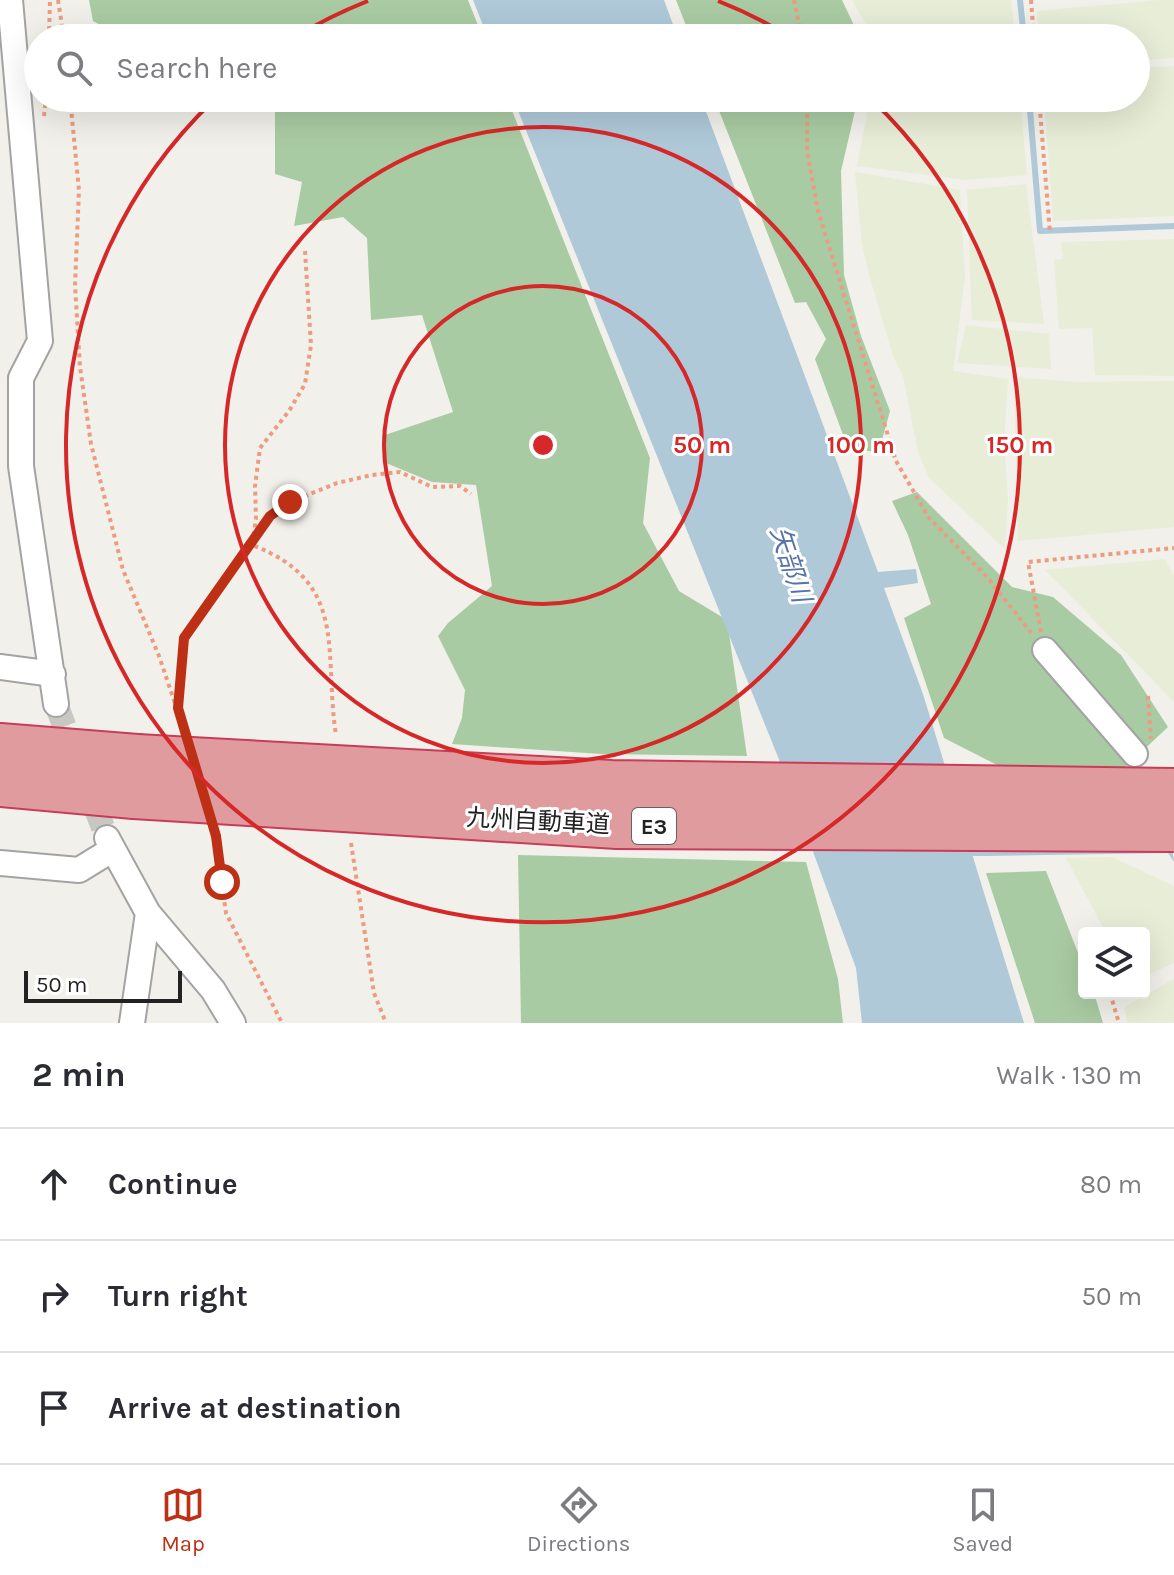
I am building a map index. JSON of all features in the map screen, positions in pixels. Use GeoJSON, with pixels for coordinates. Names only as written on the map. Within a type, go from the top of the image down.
{"type":"FeatureCollection","features":[{"type":"Feature","properties":{"kind":"highway","name":"九州自動車道"},"geometry":{"type":"LineString","coordinates":[[0,746],[135,776],[617,826],[1174,829]]}},
{"type":"Feature","properties":{"kind":"highway","name":"九州自動車道"},"geometry":{"type":"LineString","coordinates":[[0,784],[135,776],[1174,791]]}},
{"type":"Feature","properties":{"kind":"street"},"geometry":{"type":"LineString","coordinates":[[10,0],[40,341],[21,378],[21,466],[56,704]]}},
{"type":"Feature","properties":{"kind":"street"},"geometry":{"type":"LineString","coordinates":[[1045,650],[1144,753]]}},
{"type":"Feature","properties":{"kind":"street"},"geometry":{"type":"LineString","coordinates":[[0,667],[53,674]]}},
{"type":"Feature","properties":{"kind":"street"},"geometry":{"type":"LineString","coordinates":[[0,863],[79,870],[110,844],[148,913],[213,990],[233,1023]]}},
{"type":"Feature","properties":{"kind":"street"},"geometry":{"type":"LineString","coordinates":[[132,1023],[148,913]]}},
{"type":"Feature","properties":{"kind":"path"},"geometry":{"type":"LineString","coordinates":[[49,24],[50,0]]}},
{"type":"Feature","properties":{"kind":"path"},"geometry":{"type":"LineString","coordinates":[[58,0],[62,24]]}},
{"type":"Feature","properties":{"kind":"path"},"geometry":{"type":"LineString","coordinates":[[794,0],[799,24]]}},
{"type":"Feature","properties":{"kind":"path"},"geometry":{"type":"LineString","coordinates":[[1031,0],[1033,24]]}},
{"type":"Feature","properties":{"kind":"path"},"geometry":{"type":"LineString","coordinates":[[71,112],[79,190],[76,299],[80,367],[91,444],[123,570],[184,729]]}},
{"type":"Feature","properties":{"kind":"path"},"geometry":{"type":"LineString","coordinates":[[807,112],[807,151],[818,211],[896,461],[929,518],[987,577],[1045,650]]}},
{"type":"Feature","properties":{"kind":"path"},"geometry":{"type":"LineString","coordinates":[[1040,112],[1050,233]]}},
{"type":"Feature","properties":{"kind":"path"},"geometry":{"type":"LineString","coordinates":[[252,545],[260,448],[289,411],[305,384],[311,345],[305,251]]}},
{"type":"Feature","properties":{"kind":"path"},"geometry":{"type":"LineString","coordinates":[[178,708],[184,638],[270,516],[290,502],[349,480],[400,472],[432,487],[460,486],[471,494]]}},
{"type":"Feature","properties":{"kind":"path"},"geometry":{"type":"LineString","coordinates":[[252,545],[273,553],[299,570],[318,595],[329,635],[337,739]]}},
{"type":"Feature","properties":{"kind":"path"},"geometry":{"type":"LineString","coordinates":[[1045,650],[1028,562],[1174,548]]}},
{"type":"Feature","properties":{"kind":"path"},"geometry":{"type":"LineString","coordinates":[[1144,753],[1148,696]]}},
{"type":"Feature","properties":{"kind":"path"},"geometry":{"type":"LineString","coordinates":[[211,820],[226,913],[282,1023]]}},
{"type":"Feature","properties":{"kind":"path"},"geometry":{"type":"LineString","coordinates":[[350,833],[374,993],[386,1023]]}},
{"type":"Feature","properties":{"kind":"path"},"geometry":{"type":"LineString","coordinates":[[1112,999],[1119,1023]]}},
{"type":"Feature","properties":{"kind":"green space"},"geometry":{"type":"Polygon","coordinates":[[[89,0],[468,0],[477,24],[99,24],[93,21],[89,0]]]}},
{"type":"Feature","properties":{"kind":"green space"},"geometry":{"type":"Polygon","coordinates":[[[676,0],[842,0],[853,24],[685,24],[676,0]]]}},
{"type":"Feature","properties":{"kind":"green space"},"geometry":{"type":"Polygon","coordinates":[[[852,0],[1011,0],[1014,24],[866,24],[852,0]]]}},
{"type":"Feature","properties":{"kind":"green space"},"geometry":{"type":"Polygon","coordinates":[[[1174,0],[1174,58],[1150,60],[1150,24],[1037,24],[1037,11],[1174,0]]]}},
{"type":"Feature","properties":{"kind":"green space"},"geometry":{"type":"Polygon","coordinates":[[[1174,66],[1174,216],[1053,221],[1045,112],[1150,112],[1150,67],[1174,66]]]}},
{"type":"Feature","properties":{"kind":"green space"},"geometry":{"type":"Polygon","coordinates":[[[275,112],[513,112],[650,458],[643,523],[679,591],[727,620],[747,756],[601,754],[452,744],[462,718],[465,690],[438,636],[448,623],[492,586],[476,485],[432,482],[386,463],[382,436],[453,412],[422,315],[371,320],[367,238],[343,217],[294,226],[302,182],[275,174],[275,112]]]}},
{"type":"Feature","properties":{"kind":"green space"},"geometry":{"type":"Polygon","coordinates":[[[720,112],[855,112],[841,171],[844,275],[861,336],[890,411],[879,451],[849,451],[815,359],[826,339],[806,302],[795,303],[720,112]]]}},
{"type":"Feature","properties":{"kind":"green space"},"geometry":{"type":"Polygon","coordinates":[[[867,112],[1021,112],[1027,175],[966,180],[857,166],[867,112]]]}},
{"type":"Feature","properties":{"kind":"green space"},"geometry":{"type":"Polygon","coordinates":[[[855,172],[960,190],[965,277],[953,371],[1008,379],[1004,441],[1008,501],[1005,549],[929,478],[918,452],[903,376],[893,356],[868,271],[862,244],[855,172]]]}},
{"type":"Feature","properties":{"kind":"green space"},"geometry":{"type":"Polygon","coordinates":[[[1026,184],[1044,324],[972,320],[967,190],[1026,184]]]}},
{"type":"Feature","properties":{"kind":"green space"},"geometry":{"type":"Polygon","coordinates":[[[1174,239],[1174,376],[1095,375],[1092,328],[1059,329],[1054,260],[1063,259],[1061,242],[1174,239]]]}},
{"type":"Feature","properties":{"kind":"green space"},"geometry":{"type":"Polygon","coordinates":[[[966,325],[1049,334],[1051,369],[957,363],[966,325]]]}},
{"type":"Feature","properties":{"kind":"green space"},"geometry":{"type":"Polygon","coordinates":[[[1014,377],[1080,382],[1174,381],[1174,527],[1018,541],[1014,377]]]}},
{"type":"Feature","properties":{"kind":"green space"},"geometry":{"type":"Polygon","coordinates":[[[917,492],[1012,587],[1053,597],[1121,655],[1168,727],[1118,774],[1003,768],[944,738],[904,618],[931,604],[908,535],[892,501],[917,492]]]}},
{"type":"Feature","properties":{"kind":"green space"},"geometry":{"type":"Polygon","coordinates":[[[1165,559],[1174,576],[1174,702],[1045,570],[1165,559]]]}},
{"type":"Feature","properties":{"kind":"green space"},"geometry":{"type":"Polygon","coordinates":[[[518,855],[806,862],[838,979],[843,1023],[521,1023],[518,855]]]}},
{"type":"Feature","properties":{"kind":"green space"},"geometry":{"type":"Polygon","coordinates":[[[1112,857],[1174,886],[1174,963],[1150,974],[1150,927],[1103,927],[1066,858],[1112,857]]]}},
{"type":"Feature","properties":{"kind":"green space"},"geometry":{"type":"Polygon","coordinates":[[[1046,871],[1078,953],[1078,999],[1096,999],[1103,1023],[1035,1023],[986,873],[1046,871]]]}},
{"type":"Feature","properties":{"kind":"green space"},"geometry":{"type":"Polygon","coordinates":[[[1174,979],[1174,1023],[1128,1023],[1124,1007],[1138,999],[1150,999],[1150,992],[1174,979]]]}},
{"type":"Feature","properties":{"kind":"water"},"geometry":{"type":"Polygon","coordinates":[[[473,0],[664,0],[673,24],[482,24],[473,0]]]}},
{"type":"Feature","properties":{"kind":"water","name":"矢部川"},"geometry":{"type":"Polygon","coordinates":[[[519,112],[706,112],[878,572],[916,569],[918,583],[884,588],[923,694],[1024,1023],[862,1023],[856,968],[778,757],[519,112]]]}},
{"type":"Feature","properties":{"kind":"water"},"geometry":{"type":"Polygon","coordinates":[[[1172,848],[1174,862],[1168,853],[984,856],[984,850],[1172,848]]]}},
{"type":"Feature","properties":{"kind":"waterway"},"geometry":{"type":"LineString","coordinates":[[1020,0],[1023,24]]}},
{"type":"Feature","properties":{"kind":"waterway"},"geometry":{"type":"LineString","coordinates":[[1030,112],[1040,231],[1174,226]]}},
{"type":"Feature","properties":{"kind":"waterway"},"geometry":{"type":"LineString","coordinates":[[972,853],[989,853]]}},
{"type":"Feature","properties":{"kind":"tunnel"},"geometry":{"type":"LineString","coordinates":[[56,704],[107,838]]}},
{"type":"Feature","properties":{"kind":"route"},"geometry":{"type":"LineString","coordinates":[[222,882],[216,836],[178,708],[184,638],[270,516],[290,502]]}}]}
